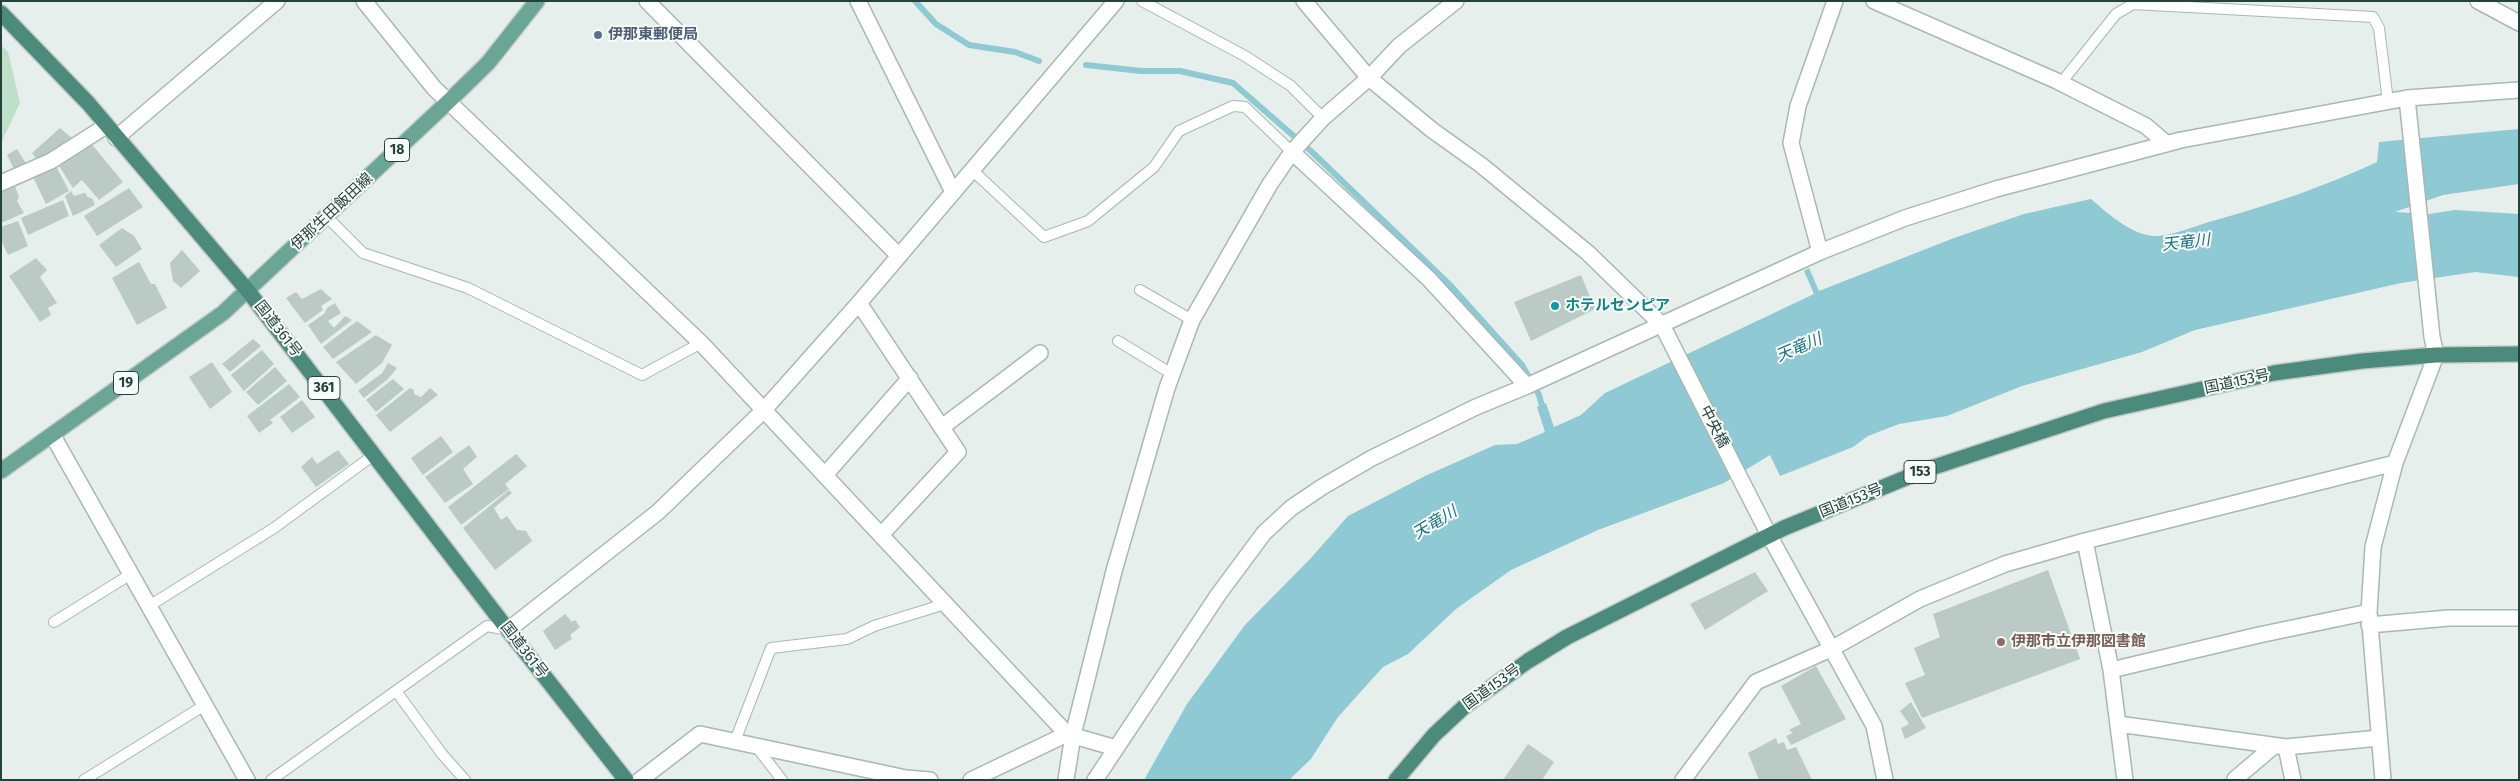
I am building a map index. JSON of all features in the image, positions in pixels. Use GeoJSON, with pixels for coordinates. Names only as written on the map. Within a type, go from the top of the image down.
{"type":"FeatureCollection","features":[{"type":"Feature","properties":{"kind":"highway","name":"国道361号"},"geometry":{"type":"LineString","coordinates":[[2,15],[88,103],[248,291],[375,454],[508,630],[626,780]]}},
{"type":"Feature","properties":{"kind":"highway","name":"国道153号"},"geometry":{"type":"LineString","coordinates":[[1402,777],[1434,735],[1465,706],[1528,661],[1567,637],[1770,535],[1925,470],[2104,411],[2274,373],[2362,361],[2436,355],[2519,354]]}},
{"type":"Feature","properties":{"kind":"main road","name":"伊那生田飯田線"},"geometry":{"type":"LineString","coordinates":[[248,291],[488,63],[537,1]]}},
{"type":"Feature","properties":{"kind":"main road","name":"19"},"geometry":{"type":"LineString","coordinates":[[1,471],[53,436],[223,313],[248,291]]}},
{"type":"Feature","properties":{"kind":"street"},"geometry":{"type":"LineString","coordinates":[[116,138],[277,1]]}},
{"type":"Feature","properties":{"kind":"street"},"geometry":{"type":"LineString","coordinates":[[364,1],[434,88],[450,101],[460,115],[701,343],[1070,735],[1116,748]]}},
{"type":"Feature","properties":{"kind":"street"},"geometry":{"type":"LineString","coordinates":[[647,1],[899,256]]}},
{"type":"Feature","properties":{"kind":"street"},"geometry":{"type":"LineString","coordinates":[[858,1],[953,192]]}},
{"type":"Feature","properties":{"kind":"street"},"geometry":{"type":"LineString","coordinates":[[508,630],[658,512],[763,410],[859,303],[1116,1]]}},
{"type":"Feature","properties":{"kind":"street","name":"中央橋"},"geometry":{"type":"LineString","coordinates":[[1304,1],[1369,78],[1432,130],[1481,164],[1588,253],[1663,329],[1770,535],[1874,726],[1885,780]]}},
{"type":"Feature","properties":{"kind":"street"},"geometry":{"type":"LineString","coordinates":[[1066,780],[1070,735],[1114,571],[1172,374],[1192,320],[1270,184],[1292,152],[1322,118],[1369,78],[1399,46],[1456,1]]}},
{"type":"Feature","properties":{"kind":"street"},"geometry":{"type":"LineString","coordinates":[[1820,252],[1791,142],[1798,106],[1834,1]]}},
{"type":"Feature","properties":{"kind":"street"},"geometry":{"type":"LineString","coordinates":[[1874,1],[2061,83],[2146,126],[2167,144]]}},
{"type":"Feature","properties":{"kind":"street"},"geometry":{"type":"LineString","coordinates":[[2478,1],[2519,23]]}},
{"type":"Feature","properties":{"kind":"street"},"geometry":{"type":"LineString","coordinates":[[1095,780],[1218,595],[1264,533],[1291,508],[1322,487],[1372,458],[1476,407],[1663,329],[1820,252],[1905,218],[1996,189],[2167,144],[2388,102],[2408,104],[2519,90]]}},
{"type":"Feature","properties":{"kind":"street"},"geometry":{"type":"LineString","coordinates":[[2383,780],[2369,619],[2373,546],[2395,463],[2436,355],[2432,337],[2408,104]]}},
{"type":"Feature","properties":{"kind":"street"},"geometry":{"type":"LineString","coordinates":[[1,183],[51,161],[106,126]]}},
{"type":"Feature","properties":{"kind":"street"},"geometry":{"type":"LineString","coordinates":[[1292,152],[1428,279],[1527,386]]}},
{"type":"Feature","properties":{"kind":"street"},"geometry":{"type":"LineString","coordinates":[[859,303],[958,452],[881,535]]}},
{"type":"Feature","properties":{"kind":"street"},"geometry":{"type":"LineString","coordinates":[[942,427],[1040,353]]}},
{"type":"Feature","properties":{"kind":"street"},"geometry":{"type":"LineString","coordinates":[[824,475],[910,378]]}},
{"type":"Feature","properties":{"kind":"street"},"geometry":{"type":"LineString","coordinates":[[53,436],[247,780]]}},
{"type":"Feature","properties":{"kind":"street"},"geometry":{"type":"LineString","coordinates":[[1683,780],[1756,682],[1832,649],[1929,596],[2005,564],[2085,541],[2395,463]]}},
{"type":"Feature","properties":{"kind":"street"},"geometry":{"type":"LineString","coordinates":[[2085,541],[2111,670],[2125,780]]}},
{"type":"Feature","properties":{"kind":"street"},"geometry":{"type":"LineString","coordinates":[[2111,670],[2259,634],[2369,619],[2519,618]]}},
{"type":"Feature","properties":{"kind":"street"},"geometry":{"type":"LineString","coordinates":[[2118,724],[2280,747],[2379,738]]}},
{"type":"Feature","properties":{"kind":"street"},"geometry":{"type":"LineString","coordinates":[[640,780],[700,734],[753,744],[905,779],[930,780]]}},
{"type":"Feature","properties":{"kind":"street"},"geometry":{"type":"LineString","coordinates":[[971,780],[1070,735]]}},
{"type":"Feature","properties":{"kind":"street"},"geometry":{"type":"LineString","coordinates":[[2235,779],[2280,747]]}},
{"type":"Feature","properties":{"kind":"street"},"geometry":{"type":"LineString","coordinates":[[2280,747],[2293,780]]}},
{"type":"Feature","properties":{"kind":"street"},"geometry":{"type":"LineString","coordinates":[[1693,766],[1701,780]]}},
{"type":"Feature","properties":{"kind":"lane"},"geometry":{"type":"LineString","coordinates":[[1142,1],[1245,56],[1291,86],[1322,118]]}},
{"type":"Feature","properties":{"kind":"lane"},"geometry":{"type":"LineString","coordinates":[[2061,83],[2116,14],[2132,4],[2373,17],[2379,28],[2388,102]]}},
{"type":"Feature","properties":{"kind":"lane"},"geometry":{"type":"LineString","coordinates":[[972,170],[1044,238],[1088,221],[1154,167],[1180,130],[1233,106],[1245,107],[1292,152]]}},
{"type":"Feature","properties":{"kind":"lane"},"geometry":{"type":"LineString","coordinates":[[327,217],[363,252],[468,288],[642,375],[701,343]]}},
{"type":"Feature","properties":{"kind":"lane"},"geometry":{"type":"LineString","coordinates":[[1140,290],[1192,320]]}},
{"type":"Feature","properties":{"kind":"lane"},"geometry":{"type":"LineString","coordinates":[[1118,340],[1172,374]]}},
{"type":"Feature","properties":{"kind":"lane"},"geometry":{"type":"LineString","coordinates":[[149,606],[274,528],[375,454]]}},
{"type":"Feature","properties":{"kind":"lane"},"geometry":{"type":"LineString","coordinates":[[54,622],[131,574]]}},
{"type":"Feature","properties":{"kind":"lane"},"geometry":{"type":"LineString","coordinates":[[735,741],[771,648],[848,639],[874,626],[945,604]]}},
{"type":"Feature","properties":{"kind":"lane"},"geometry":{"type":"LineString","coordinates":[[271,780],[486,626],[508,630]]}},
{"type":"Feature","properties":{"kind":"lane"},"geometry":{"type":"LineString","coordinates":[[396,692],[442,754],[465,780]]}},
{"type":"Feature","properties":{"kind":"lane"},"geometry":{"type":"LineString","coordinates":[[84,780],[205,705]]}},
{"type":"Feature","properties":{"kind":"lane"},"geometry":{"type":"LineString","coordinates":[[753,744],[782,780]]}},
{"type":"Feature","properties":{"kind":"green space"},"geometry":{"type":"Polygon","coordinates":[[[1,45],[8,52],[20,103],[1,143],[1,45]]]}},
{"type":"Feature","properties":{"kind":"water","name":"天竜川"},"geometry":{"type":"Polygon","coordinates":[[[2519,129],[2519,184],[2443,195],[2395,212],[2429,214],[2455,210],[2519,214],[2519,277],[2475,272],[2401,283],[2195,330],[2142,352],[2022,386],[1947,416],[1899,424],[1868,436],[1853,447],[1780,476],[1770,455],[1724,483],[1598,530],[1511,570],[1456,609],[1408,654],[1383,667],[1338,717],[1311,759],[1289,780],[1144,780],[1187,704],[1245,625],[1311,558],[1348,516],[1425,476],[1495,445],[1517,444],[1545,432],[1537,407],[1546,403],[1554,427],[1581,415],[1605,393],[1814,294],[1804,271],[1809,268],[1819,291],[1954,238],[2024,214],[2091,199],[2121,223],[2139,233],[2157,236],[2164,235],[2278,201],[2357,171],[2377,162],[2379,142],[2519,129]]]}},
{"type":"Feature","properties":{"kind":"building"},"geometry":{"type":"Polygon","coordinates":[[[60,128],[73,139],[38,161],[32,153],[60,128]]]}},
{"type":"Feature","properties":{"kind":"building"},"geometry":{"type":"Polygon","coordinates":[[[90,142],[123,182],[99,200],[82,180],[73,188],[59,166],[90,142]]]}},
{"type":"Feature","properties":{"kind":"building"},"geometry":{"type":"Polygon","coordinates":[[[17,149],[27,165],[15,171],[7,155],[17,149]]]}},
{"type":"Feature","properties":{"kind":"building"},"geometry":{"type":"Polygon","coordinates":[[[56,166],[69,191],[46,204],[33,177],[56,166]]]}},
{"type":"Feature","properties":{"kind":"building"},"geometry":{"type":"Polygon","coordinates":[[[15,186],[19,197],[17,201],[24,213],[1,223],[1,192],[15,186]]]}},
{"type":"Feature","properties":{"kind":"building"},"geometry":{"type":"Polygon","coordinates":[[[129,188],[143,207],[97,236],[84,216],[129,188]]]}},
{"type":"Feature","properties":{"kind":"building"},"geometry":{"type":"Polygon","coordinates":[[[71,191],[74,196],[87,194],[86,196],[93,199],[95,205],[73,216],[65,196],[71,191]]]}},
{"type":"Feature","properties":{"kind":"building"},"geometry":{"type":"Polygon","coordinates":[[[63,200],[69,216],[28,235],[21,218],[63,200]]]}},
{"type":"Feature","properties":{"kind":"building"},"geometry":{"type":"Polygon","coordinates":[[[18,221],[28,246],[8,255],[1,240],[1,227],[18,221]]]}},
{"type":"Feature","properties":{"kind":"building"},"geometry":{"type":"Polygon","coordinates":[[[122,228],[134,236],[142,249],[116,267],[99,245],[122,228]]]}},
{"type":"Feature","properties":{"kind":"building"},"geometry":{"type":"Polygon","coordinates":[[[182,250],[200,271],[181,288],[173,281],[170,263],[182,250]]]}},
{"type":"Feature","properties":{"kind":"building"},"geometry":{"type":"Polygon","coordinates":[[[36,258],[47,270],[40,277],[57,303],[48,308],[51,315],[40,322],[9,276],[36,258]]]}},
{"type":"Feature","properties":{"kind":"building"},"geometry":{"type":"Polygon","coordinates":[[[139,262],[151,284],[155,284],[167,308],[137,325],[112,278],[139,262]]]}},
{"type":"Feature","properties":{"kind":"building","name":"ホテルセンピア"},"geometry":{"type":"Polygon","coordinates":[[[1581,275],[1595,309],[1531,341],[1514,302],[1581,275]]]}},
{"type":"Feature","properties":{"kind":"building"},"geometry":{"type":"Polygon","coordinates":[[[321,289],[332,299],[321,306],[323,310],[305,323],[286,298],[296,292],[302,299],[321,289]]]}},
{"type":"Feature","properties":{"kind":"building"},"geometry":{"type":"Polygon","coordinates":[[[335,303],[341,313],[328,321],[334,328],[345,316],[352,320],[321,344],[308,325],[324,314],[327,308],[335,303]]]}},
{"type":"Feature","properties":{"kind":"building"},"geometry":{"type":"Polygon","coordinates":[[[357,321],[372,332],[333,359],[323,347],[357,321]]]}},
{"type":"Feature","properties":{"kind":"building"},"geometry":{"type":"Polygon","coordinates":[[[376,335],[392,345],[382,363],[356,384],[336,362],[376,335]]]}},
{"type":"Feature","properties":{"kind":"building"},"geometry":{"type":"Polygon","coordinates":[[[253,339],[261,346],[230,372],[222,364],[253,339]]]}},
{"type":"Feature","properties":{"kind":"building"},"geometry":{"type":"Polygon","coordinates":[[[262,350],[274,364],[244,391],[231,375],[262,350]]]}},
{"type":"Feature","properties":{"kind":"building"},"geometry":{"type":"Polygon","coordinates":[[[212,362],[232,392],[210,409],[189,377],[212,362]]]}},
{"type":"Feature","properties":{"kind":"building"},"geometry":{"type":"Polygon","coordinates":[[[388,363],[397,368],[388,379],[364,398],[358,391],[382,373],[388,363]]]}},
{"type":"Feature","properties":{"kind":"building"},"geometry":{"type":"Polygon","coordinates":[[[275,367],[287,381],[258,405],[246,392],[275,367]]]}},
{"type":"Feature","properties":{"kind":"building"},"geometry":{"type":"Polygon","coordinates":[[[393,379],[404,389],[376,412],[366,400],[393,379]]]}},
{"type":"Feature","properties":{"kind":"building"},"geometry":{"type":"Polygon","coordinates":[[[289,384],[300,397],[270,420],[273,423],[259,433],[247,416],[289,384]]]}},
{"type":"Feature","properties":{"kind":"building"},"geometry":{"type":"Polygon","coordinates":[[[410,388],[414,390],[414,394],[421,397],[430,388],[438,395],[390,432],[376,415],[410,388]]]}},
{"type":"Feature","properties":{"kind":"building"},"geometry":{"type":"Polygon","coordinates":[[[302,400],[315,417],[292,433],[280,417],[302,400]]]}},
{"type":"Feature","properties":{"kind":"building"},"geometry":{"type":"Polygon","coordinates":[[[441,436],[453,452],[423,475],[411,458],[441,436]]]}},
{"type":"Feature","properties":{"kind":"building"},"geometry":{"type":"Polygon","coordinates":[[[469,445],[477,457],[463,469],[473,484],[445,503],[425,477],[469,445]]]}},
{"type":"Feature","properties":{"kind":"building"},"geometry":{"type":"Polygon","coordinates":[[[338,450],[349,464],[316,487],[301,467],[312,457],[317,464],[338,450]]]}},
{"type":"Feature","properties":{"kind":"building"},"geometry":{"type":"Polygon","coordinates":[[[516,454],[527,466],[505,484],[509,489],[461,525],[448,507],[516,454]]]}},
{"type":"Feature","properties":{"kind":"building"},"geometry":{"type":"Polygon","coordinates":[[[509,490],[512,493],[494,508],[501,520],[507,516],[517,530],[526,531],[532,541],[495,570],[463,528],[509,490]]]}},
{"type":"Feature","properties":{"kind":"building","name":"伊那市立伊那図書館"},"geometry":{"type":"Polygon","coordinates":[[[2048,570],[2080,659],[1922,718],[1905,683],[1925,675],[1914,648],[1940,637],[1933,614],[2048,570]]]}},
{"type":"Feature","properties":{"kind":"building"},"geometry":{"type":"Polygon","coordinates":[[[1755,572],[1768,591],[1705,630],[1690,604],[1755,572]]]}},
{"type":"Feature","properties":{"kind":"building"},"geometry":{"type":"Polygon","coordinates":[[[565,614],[572,622],[575,620],[580,627],[570,635],[572,639],[555,650],[543,631],[565,614]]]}},
{"type":"Feature","properties":{"kind":"building"},"geometry":{"type":"Polygon","coordinates":[[[1816,666],[1846,719],[1791,745],[1786,736],[1793,733],[1789,730],[1801,724],[1781,686],[1816,666]]]}},
{"type":"Feature","properties":{"kind":"building"},"geometry":{"type":"Polygon","coordinates":[[[1911,702],[1926,728],[1905,739],[1901,728],[1909,724],[1900,711],[1911,702]]]}},
{"type":"Feature","properties":{"kind":"building"},"geometry":{"type":"Polygon","coordinates":[[[1776,738],[1778,744],[1784,742],[1787,750],[1796,747],[1812,780],[1759,780],[1748,753],[1776,738]]]}},
{"type":"Feature","properties":{"kind":"building"},"geometry":{"type":"Polygon","coordinates":[[[1528,744],[1554,762],[1542,780],[1503,780],[1528,744]]]}},
{"type":"Feature","properties":{"kind":"waterway"},"geometry":{"type":"LineString","coordinates":[[915,1],[936,24],[969,45],[1015,52],[1039,61]]}},
{"type":"Feature","properties":{"kind":"waterway"},"geometry":{"type":"LineString","coordinates":[[1086,65],[1141,71],[1180,71],[1233,83],[1312,152],[1451,286],[1522,365],[1539,395],[1544,413]]}},
{"type":"Feature","properties":{"kind":"place","name":"伊那東郵便局"},"geometry":{"type":"Point","coordinates":[598,35]}},
{"type":"Feature","properties":{"kind":"place","name":"ホテルセンピア"},"geometry":{"type":"Point","coordinates":[1555,306]}},
{"type":"Feature","properties":{"kind":"place","name":"伊那市立伊那図書館"},"geometry":{"type":"Point","coordinates":[2001,642]}}]}
